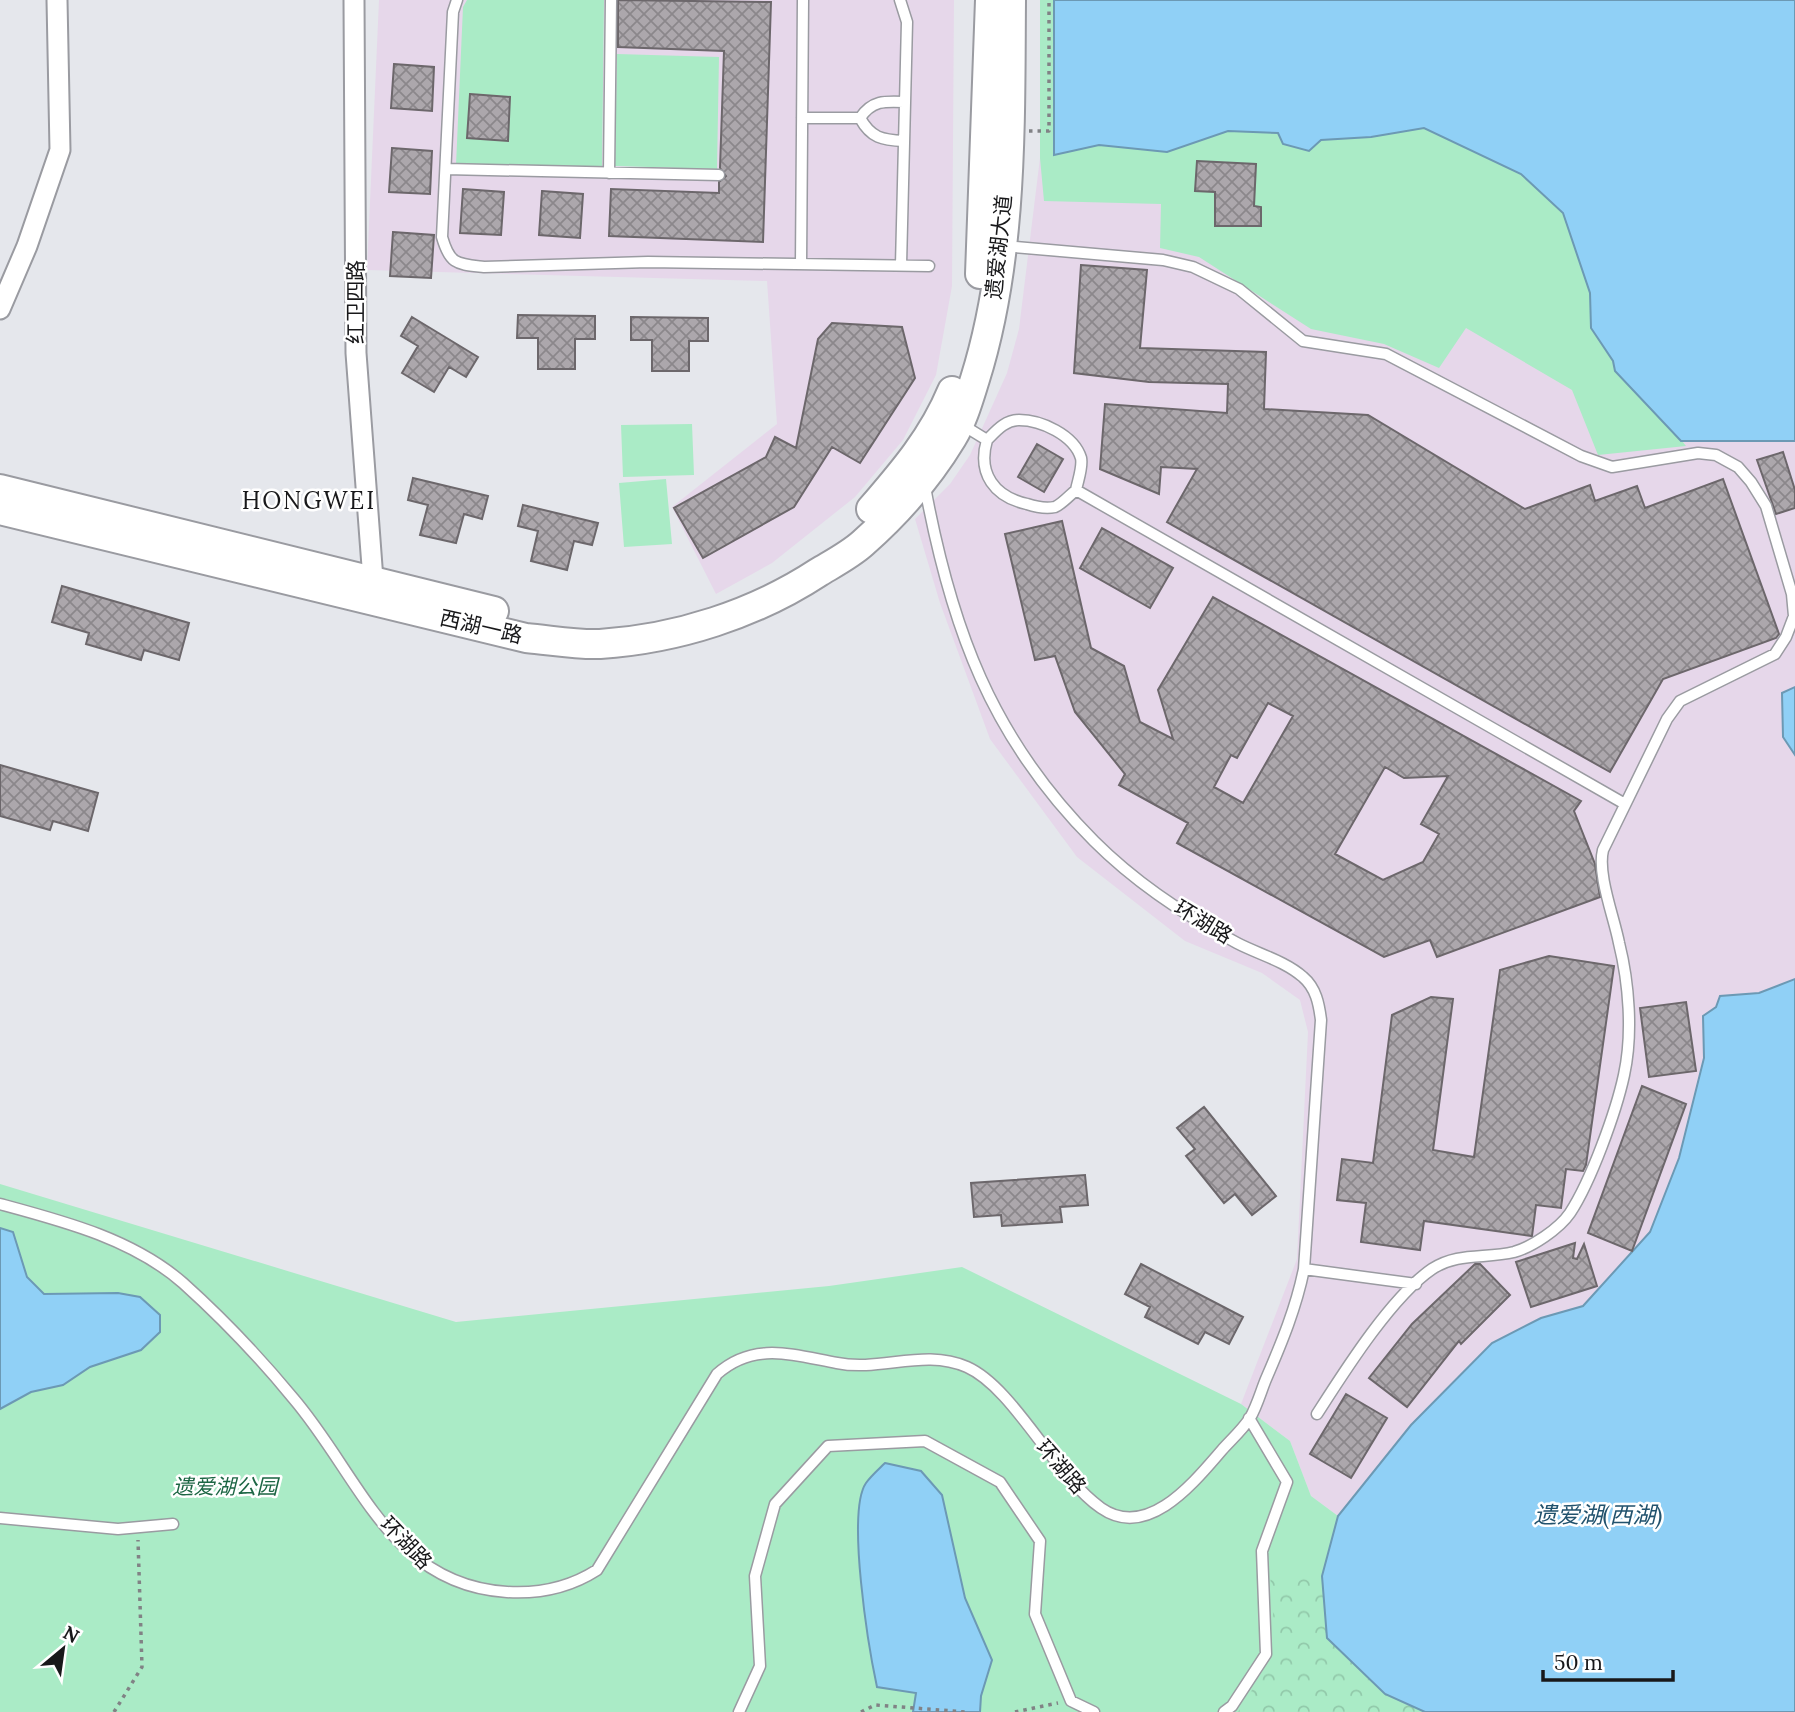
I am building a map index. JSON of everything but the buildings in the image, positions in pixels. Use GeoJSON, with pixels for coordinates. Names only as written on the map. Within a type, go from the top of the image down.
{"type":"FeatureCollection","features":[{"type":"Feature","properties":{"kind":"main road","name":"遗爱湖大道"},"geometry":{"type":"LineString","coordinates":[[990,0],[991,245]]}},
{"type":"Feature","properties":{"kind":"main road","name":"遗爱湖大道"},"geometry":{"type":"LineString","coordinates":[[919,469],[951,418],[991,245],[1010,130],[1011,0]]}},
{"type":"Feature","properties":{"kind":"main road","name":"西湖一路"},"geometry":{"type":"LineString","coordinates":[[0,510],[374,591],[527,620],[600,626],[715,603],[786,572],[856,527],[919,469]]}},
{"type":"Feature","properties":{"kind":"main road","name":"西湖一路"},"geometry":{"type":"LineString","coordinates":[[0,489],[374,591]]}},
{"type":"Feature","properties":{"kind":"street"},"geometry":{"type":"LineString","coordinates":[[0,309],[27,246],[60,150],[57,0]]}},
{"type":"Feature","properties":{"kind":"street","name":"红卫四路"},"geometry":{"type":"LineString","coordinates":[[354,0],[356,353],[374,591]]}},
{"type":"Feature","properties":{"kind":"lane"},"geometry":{"type":"LineString","coordinates":[[457,0],[453,12],[442,237],[447,254],[458,264],[484,267],[648,262],[929,266]]}},
{"type":"Feature","properties":{"kind":"lane"},"geometry":{"type":"LineString","coordinates":[[609,173],[611,0]]}},
{"type":"Feature","properties":{"kind":"lane"},"geometry":{"type":"LineString","coordinates":[[801,264],[803,0]]}},
{"type":"Feature","properties":{"kind":"lane"},"geometry":{"type":"LineString","coordinates":[[900,0],[907,22],[901,265]]}},
{"type":"Feature","properties":{"kind":"lane"},"geometry":{"type":"LineString","coordinates":[[860,118],[868,106],[882,101],[905,102]]}},
{"type":"Feature","properties":{"kind":"lane"},"geometry":{"type":"LineString","coordinates":[[802,118],[860,118]]}},
{"type":"Feature","properties":{"kind":"lane"},"geometry":{"type":"LineString","coordinates":[[860,118],[867,132],[882,140],[904,141]]}},
{"type":"Feature","properties":{"kind":"lane"},"geometry":{"type":"LineString","coordinates":[[446,169],[719,175]]}},
{"type":"Feature","properties":{"kind":"lane"},"geometry":{"type":"LineString","coordinates":[[991,245],[1163,260],[1193,267],[1239,289],[1303,341],[1386,354],[1581,456],[1612,467],[1698,453],[1716,455],[1738,467],[1766,506],[1792,594],[1794,616],[1775,654],[1680,701],[1625,804],[1601,858],[1626,990],[1625,1073],[1613,1113],[1569,1214],[1549,1233],[1514,1252],[1448,1260],[1416,1284],[1353,1357],[1317,1414]]}},
{"type":"Feature","properties":{"kind":"lane"},"geometry":{"type":"LineString","coordinates":[[951,418],[988,440]]}},
{"type":"Feature","properties":{"kind":"lane"},"geometry":{"type":"LineString","coordinates":[[1017,420],[1051,427],[1077,447],[1082,461],[1076,490],[1057,506],[1042,508],[1007,499],[987,475],[982,457],[988,440],[1000,427],[1017,420]]}},
{"type":"Feature","properties":{"kind":"lane","name":"环湖路"},"geometry":{"type":"LineString","coordinates":[[0,1203],[113,1239],[152,1260],[182,1282],[294,1398],[395,1539],[434,1573],[459,1585],[485,1591],[547,1591],[575,1584],[597,1570],[717,1374],[731,1362],[750,1354],[771,1351],[847,1365],[920,1358],[965,1366],[992,1385],[1089,1499],[1114,1515],[1125,1518],[1153,1512],[1192,1485],[1250,1418],[1296,1307],[1304,1269],[1321,1020],[1319,1003],[1311,987],[1291,969],[1236,942],[1174,906],[1094,841],[1047,785],[1006,728],[980,681],[965,645],[945,583],[919,469]]}},
{"type":"Feature","properties":{"kind":"lane"},"geometry":{"type":"LineString","coordinates":[[1076,490],[1625,804]]}},
{"type":"Feature","properties":{"kind":"lane"},"geometry":{"type":"LineString","coordinates":[[1304,1269],[1416,1284]]}},
{"type":"Feature","properties":{"kind":"lane"},"geometry":{"type":"LineString","coordinates":[[1224,1712],[1232,1706],[1266,1654],[1262,1551],[1287,1482],[1250,1418]]}},
{"type":"Feature","properties":{"kind":"lane"},"geometry":{"type":"LineString","coordinates":[[739,1712],[760,1667],[755,1576],[775,1504],[828,1446],[925,1441],[1000,1482],[1040,1541],[1035,1614],[1071,1701],[1094,1712]]}},
{"type":"Feature","properties":{"kind":"lane"},"geometry":{"type":"LineString","coordinates":[[0,1518],[118,1529],[173,1524]]}},
{"type":"Feature","properties":{"kind":"path"},"geometry":{"type":"LineString","coordinates":[[1010,130],[1049,131],[1049,0]]}},
{"type":"Feature","properties":{"kind":"path"},"geometry":{"type":"LineString","coordinates":[[114,1712],[142,1667],[138,1527]]}},
{"type":"Feature","properties":{"kind":"path"},"geometry":{"type":"LineString","coordinates":[[1015,1712],[1071,1701]]}},
{"type":"Feature","properties":{"kind":"path"},"geometry":{"type":"LineString","coordinates":[[861,1712],[876,1705],[965,1712]]}},
{"type":"Feature","properties":{"kind":"shaded area"},"geometry":{"type":"Polygon","coordinates":[[[379,0],[954,0],[952,286],[936,375],[903,440],[855,497],[772,563],[716,594],[672,507],[777,424],[767,281],[367,270],[379,0]]]}},
{"type":"Feature","properties":{"kind":"shaded area"},"geometry":{"type":"Polygon","coordinates":[[[1099,145],[1135,147],[1681,440],[1795,441],[1795,687],[1782,693],[1783,737],[1795,755],[1795,979],[1759,993],[1720,996],[1716,1007],[1703,1016],[1704,1058],[1679,1158],[1650,1232],[1583,1306],[1541,1318],[1492,1343],[1411,1425],[1338,1516],[1311,1496],[1290,1441],[1241,1404],[1297,1259],[1308,1032],[1300,1000],[1262,973],[1185,941],[1077,857],[990,739],[940,603],[915,519],[950,484],[970,455],[1007,373],[1019,329],[1040,158],[1099,145]]]}},
{"type":"Feature","properties":{"kind":"green space"},"geometry":{"type":"Polygon","coordinates":[[[467,0],[604,0],[602,167],[456,165],[463,7],[467,0]]]}},
{"type":"Feature","properties":{"kind":"green space"},"geometry":{"type":"Polygon","coordinates":[[[1040,0],[1795,0],[1682,441],[1686,446],[1598,455],[1572,390],[1466,328],[1439,368],[1384,344],[1311,329],[1199,257],[1160,248],[1161,204],[1044,201],[1040,158],[1040,0]]]}},
{"type":"Feature","properties":{"kind":"green space"},"geometry":{"type":"Polygon","coordinates":[[[617,54],[719,57],[717,169],[615,166],[617,54]]]}},
{"type":"Feature","properties":{"kind":"green space"},"geometry":{"type":"Polygon","coordinates":[[[692,424],[694,475],[623,477],[621,425],[692,424]]]}},
{"type":"Feature","properties":{"kind":"green space"},"geometry":{"type":"Polygon","coordinates":[[[666,479],[672,544],[624,547],[619,483],[666,479]]]}},
{"type":"Feature","properties":{"kind":"green space","name":"遗爱湖公园"},"geometry":{"type":"Polygon","coordinates":[[[1795,979],[1795,1712],[0,1712],[0,1184],[456,1322],[829,1286],[962,1267],[1241,1404],[1290,1441],[1311,1496],[1338,1516],[1411,1425],[1492,1343],[1541,1318],[1583,1306],[1650,1232],[1679,1158],[1704,1058],[1703,1016],[1716,1007],[1720,996],[1759,993],[1795,979]]]}},
{"type":"Feature","properties":{"kind":"green space"},"geometry":{"type":"Polygon","coordinates":[[[1270,1574],[1322,1576],[1327,1638],[1385,1694],[1425,1712],[1238,1712],[1276,1652],[1270,1574]]]}},
{"type":"Feature","properties":{"kind":"water"},"geometry":{"type":"Polygon","coordinates":[[[1054,0],[1795,0],[1795,441],[1681,441],[1615,371],[1613,361],[1591,328],[1590,293],[1563,213],[1521,174],[1424,128],[1371,137],[1321,140],[1309,151],[1283,144],[1278,133],[1228,131],[1167,152],[1099,145],[1054,155],[1054,0]]]}},
{"type":"Feature","properties":{"kind":"water"},"geometry":{"type":"Polygon","coordinates":[[[1795,687],[1795,755],[1783,737],[1782,693],[1795,687]]]}},
{"type":"Feature","properties":{"kind":"water","name":"遗爱湖(西湖)"},"geometry":{"type":"Polygon","coordinates":[[[1795,979],[1795,1712],[1425,1712],[1385,1694],[1327,1638],[1322,1576],[1338,1516],[1411,1425],[1492,1343],[1541,1318],[1583,1306],[1650,1232],[1679,1158],[1704,1058],[1703,1016],[1716,1007],[1720,996],[1759,993],[1795,979]]]}},
{"type":"Feature","properties":{"kind":"water"},"geometry":{"type":"Polygon","coordinates":[[[0,1228],[13,1232],[27,1277],[44,1294],[118,1293],[140,1297],[160,1315],[160,1332],[141,1350],[90,1367],[63,1385],[31,1392],[0,1409],[0,1228]]]}},
{"type":"Feature","properties":{"kind":"water"},"geometry":{"type":"Polygon","coordinates":[[[885,1463],[921,1471],[942,1495],[965,1598],[992,1660],[981,1696],[980,1712],[913,1712],[916,1693],[877,1687],[861,1582],[858,1522],[860,1499],[866,1483],[885,1463]]]}},
{"type":"Feature","properties":{"kind":"district","name":"HONGWEI"},"geometry":{"type":"Point","coordinates":[309,501]}}]}
